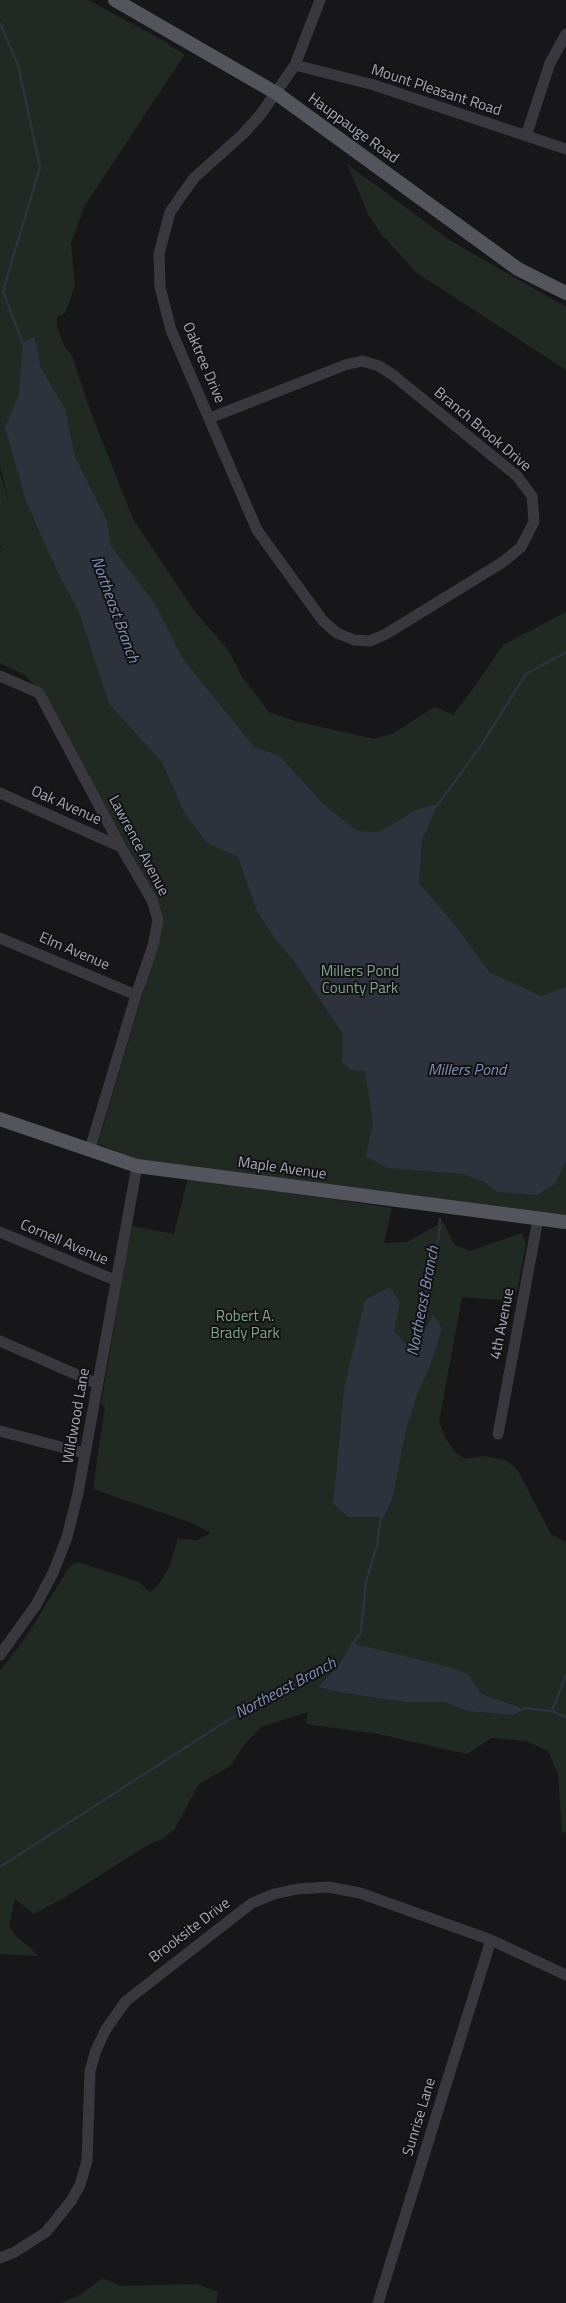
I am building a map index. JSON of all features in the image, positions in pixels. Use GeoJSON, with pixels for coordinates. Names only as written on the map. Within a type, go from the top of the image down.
{"type":"FeatureCollection","features":[{"type":"Feature","properties":{"kind":"main road","name":"Hauppauge Road"},"geometry":{"type":"LineString","coordinates":[[115,0],[207,51],[276,93],[518,269],[566,293]]}},
{"type":"Feature","properties":{"kind":"main road","name":"Maple Avenue"},"geometry":{"type":"LineString","coordinates":[[0,1119],[137,1166],[566,1222]]}},
{"type":"Feature","properties":{"kind":"street","name":"Oaktree Drive"},"geometry":{"type":"LineString","coordinates":[[320,0],[295,64],[276,93],[243,134],[194,178],[170,212],[159,254],[160,288],[172,330],[257,530],[323,620],[337,633],[354,640]]}},
{"type":"Feature","properties":{"kind":"street"},"geometry":{"type":"LineString","coordinates":[[526,136],[550,63],[566,34]]}},
{"type":"Feature","properties":{"kind":"street","name":"Mount Pleasant Road"},"geometry":{"type":"LineString","coordinates":[[295,64],[374,85],[566,149]]}},
{"type":"Feature","properties":{"kind":"street","name":"Branch Brook Drive"},"geometry":{"type":"LineString","coordinates":[[210,418],[309,378],[362,362],[379,366],[393,375],[517,476],[532,496],[534,522],[521,547],[503,562],[386,634],[370,641],[354,640]]}},
{"type":"Feature","properties":{"kind":"street","name":"Lawrence Avenue"},"geometry":{"type":"LineString","coordinates":[[0,676],[39,693],[120,847],[152,900],[158,920],[153,946],[136,995],[90,1149]]}},
{"type":"Feature","properties":{"kind":"street","name":"Oak Avenue"},"geometry":{"type":"LineString","coordinates":[[0,793],[120,847]]}},
{"type":"Feature","properties":{"kind":"street","name":"Elm Avenue"},"geometry":{"type":"LineString","coordinates":[[0,938],[136,995]]}},
{"type":"Feature","properties":{"kind":"street","name":"Wildwood Lane"},"geometry":{"type":"LineString","coordinates":[[0,1655],[36,1605],[54,1573],[67,1537],[78,1493],[137,1166]]}},
{"type":"Feature","properties":{"kind":"street","name":"4th Avenue"},"geometry":{"type":"LineString","coordinates":[[498,1434],[538,1219]]}},
{"type":"Feature","properties":{"kind":"street","name":"Cornell Avenue"},"geometry":{"type":"LineString","coordinates":[[0,1232],[117,1281]]}},
{"type":"Feature","properties":{"kind":"street"},"geometry":{"type":"LineString","coordinates":[[0,1341],[98,1384]]}},
{"type":"Feature","properties":{"kind":"street"},"geometry":{"type":"LineString","coordinates":[[0,1431],[84,1453]]}},
{"type":"Feature","properties":{"kind":"street","name":"Brooksite Drive"},"geometry":{"type":"LineString","coordinates":[[0,2258],[15,2252],[46,2232],[71,2201],[80,2184],[88,2160],[90,2071],[96,2050],[106,2028],[126,2001],[252,1903],[274,1894],[297,1889],[328,1887],[360,1893],[492,1940],[526,1954],[566,1975]]}},
{"type":"Feature","properties":{"kind":"street","name":"Sunrise Lane"},"geometry":{"type":"LineString","coordinates":[[378,2303],[492,1940]]}},
{"type":"Feature","properties":{"kind":"green space","name":"Millers Pond County Park"},"geometry":{"type":"Polygon","coordinates":[[[0,0],[88,0],[185,54],[85,205],[71,243],[75,286],[65,313],[57,317],[57,326],[63,344],[72,356],[90,410],[133,519],[195,612],[229,651],[242,677],[269,712],[295,721],[374,739],[392,734],[435,707],[453,715],[503,645],[566,612],[566,1217],[140,1160],[98,1144],[156,948],[156,898],[44,696],[25,675],[0,663],[0,548],[2,548],[0,545],[0,474],[10,506],[0,466],[0,0]]]}},
{"type":"Feature","properties":{"kind":"green space"},"geometry":{"type":"Polygon","coordinates":[[[347,164],[451,241],[566,307],[566,370],[417,273],[381,234],[368,214],[347,164]]]}},
{"type":"Feature","properties":{"kind":"green space","name":"Robert A. Brady Park"},"geometry":{"type":"Polygon","coordinates":[[[188,1178],[392,1208],[384,1243],[407,1242],[443,1222],[455,1245],[470,1251],[522,1233],[526,1244],[517,1291],[503,1300],[462,1297],[439,1422],[446,1439],[455,1452],[465,1459],[484,1456],[505,1460],[517,1469],[551,1534],[566,1542],[566,1833],[562,1832],[558,1774],[548,1751],[526,1741],[491,1738],[467,1754],[378,1734],[306,1724],[308,1712],[261,1727],[244,1745],[231,1765],[199,1784],[174,1830],[162,1839],[146,1846],[64,1898],[34,1914],[15,1899],[9,1926],[16,1936],[39,1956],[0,1954],[0,1671],[26,1637],[70,1566],[78,1562],[139,1582],[150,1592],[156,1588],[169,1568],[178,1539],[197,1540],[211,1533],[192,1523],[93,1489],[105,1406],[101,1404],[131,1226],[174,1234],[188,1178]],[[347,1398],[341,1421],[333,1504],[348,1517],[384,1517],[392,1500],[397,1452],[347,1398]],[[352,1643],[339,1665],[319,1686],[344,1693],[404,1702],[444,1702],[467,1711],[525,1708],[482,1694],[468,1674],[352,1643]]]}},
{"type":"Feature","properties":{"kind":"green space"},"geometry":{"type":"Polygon","coordinates":[[[103,2278],[119,2286],[197,2284],[218,2292],[216,2303],[61,2303],[80,2295],[103,2278]]]}},
{"type":"Feature","properties":{"kind":"water","name":"Millers Pond"},"geometry":{"type":"Polygon","coordinates":[[[34,337],[41,368],[65,409],[75,457],[107,521],[111,546],[155,604],[183,659],[254,747],[280,756],[323,804],[357,831],[379,832],[416,810],[438,804],[422,840],[419,883],[455,925],[489,972],[541,996],[566,987],[566,1161],[555,1184],[537,1195],[497,1192],[484,1182],[463,1174],[388,1168],[366,1156],[373,1122],[365,1071],[351,1070],[342,1062],[343,1034],[294,961],[275,939],[257,911],[238,857],[207,843],[184,812],[162,762],[109,704],[79,612],[58,573],[26,501],[5,427],[19,395],[23,343],[34,337]]]}},
{"type":"Feature","properties":{"kind":"water"},"geometry":{"type":"Polygon","coordinates":[[[390,1287],[400,1303],[394,1331],[413,1351],[433,1315],[442,1328],[406,1429],[392,1500],[384,1517],[348,1517],[333,1504],[344,1389],[365,1300],[390,1287]]]}},
{"type":"Feature","properties":{"kind":"water"},"geometry":{"type":"Polygon","coordinates":[[[352,1643],[452,1668],[468,1674],[482,1694],[526,1709],[513,1715],[467,1711],[444,1702],[404,1702],[318,1687],[339,1665],[352,1643]]]}},
{"type":"Feature","properties":{"kind":"waterway","name":"Northeast Branch"},"geometry":{"type":"LineString","coordinates":[[0,23],[18,65],[40,167],[3,291],[23,344]]}},
{"type":"Feature","properties":{"kind":"waterway"},"geometry":{"type":"LineString","coordinates":[[436,807],[478,750],[526,674],[566,652]]}},
{"type":"Feature","properties":{"kind":"waterway","name":"Northeast Branch"},"geometry":{"type":"LineString","coordinates":[[413,1352],[439,1235],[440,1219]]}},
{"type":"Feature","properties":{"kind":"waterway","name":"Northeast Branch"},"geometry":{"type":"LineString","coordinates":[[351,1647],[361,1632],[366,1582],[377,1545],[381,1515]]}},
{"type":"Feature","properties":{"kind":"waterway","name":"Northeast Branch"},"geometry":{"type":"LineString","coordinates":[[0,1867],[239,1713],[340,1664]]}},
{"type":"Feature","properties":{"kind":"waterway"},"geometry":{"type":"LineString","coordinates":[[524,1708],[552,1711],[566,1675]]}},
{"type":"Feature","properties":{"kind":"waterway"},"geometry":{"type":"LineString","coordinates":[[552,1711],[566,1717]]}}]}
